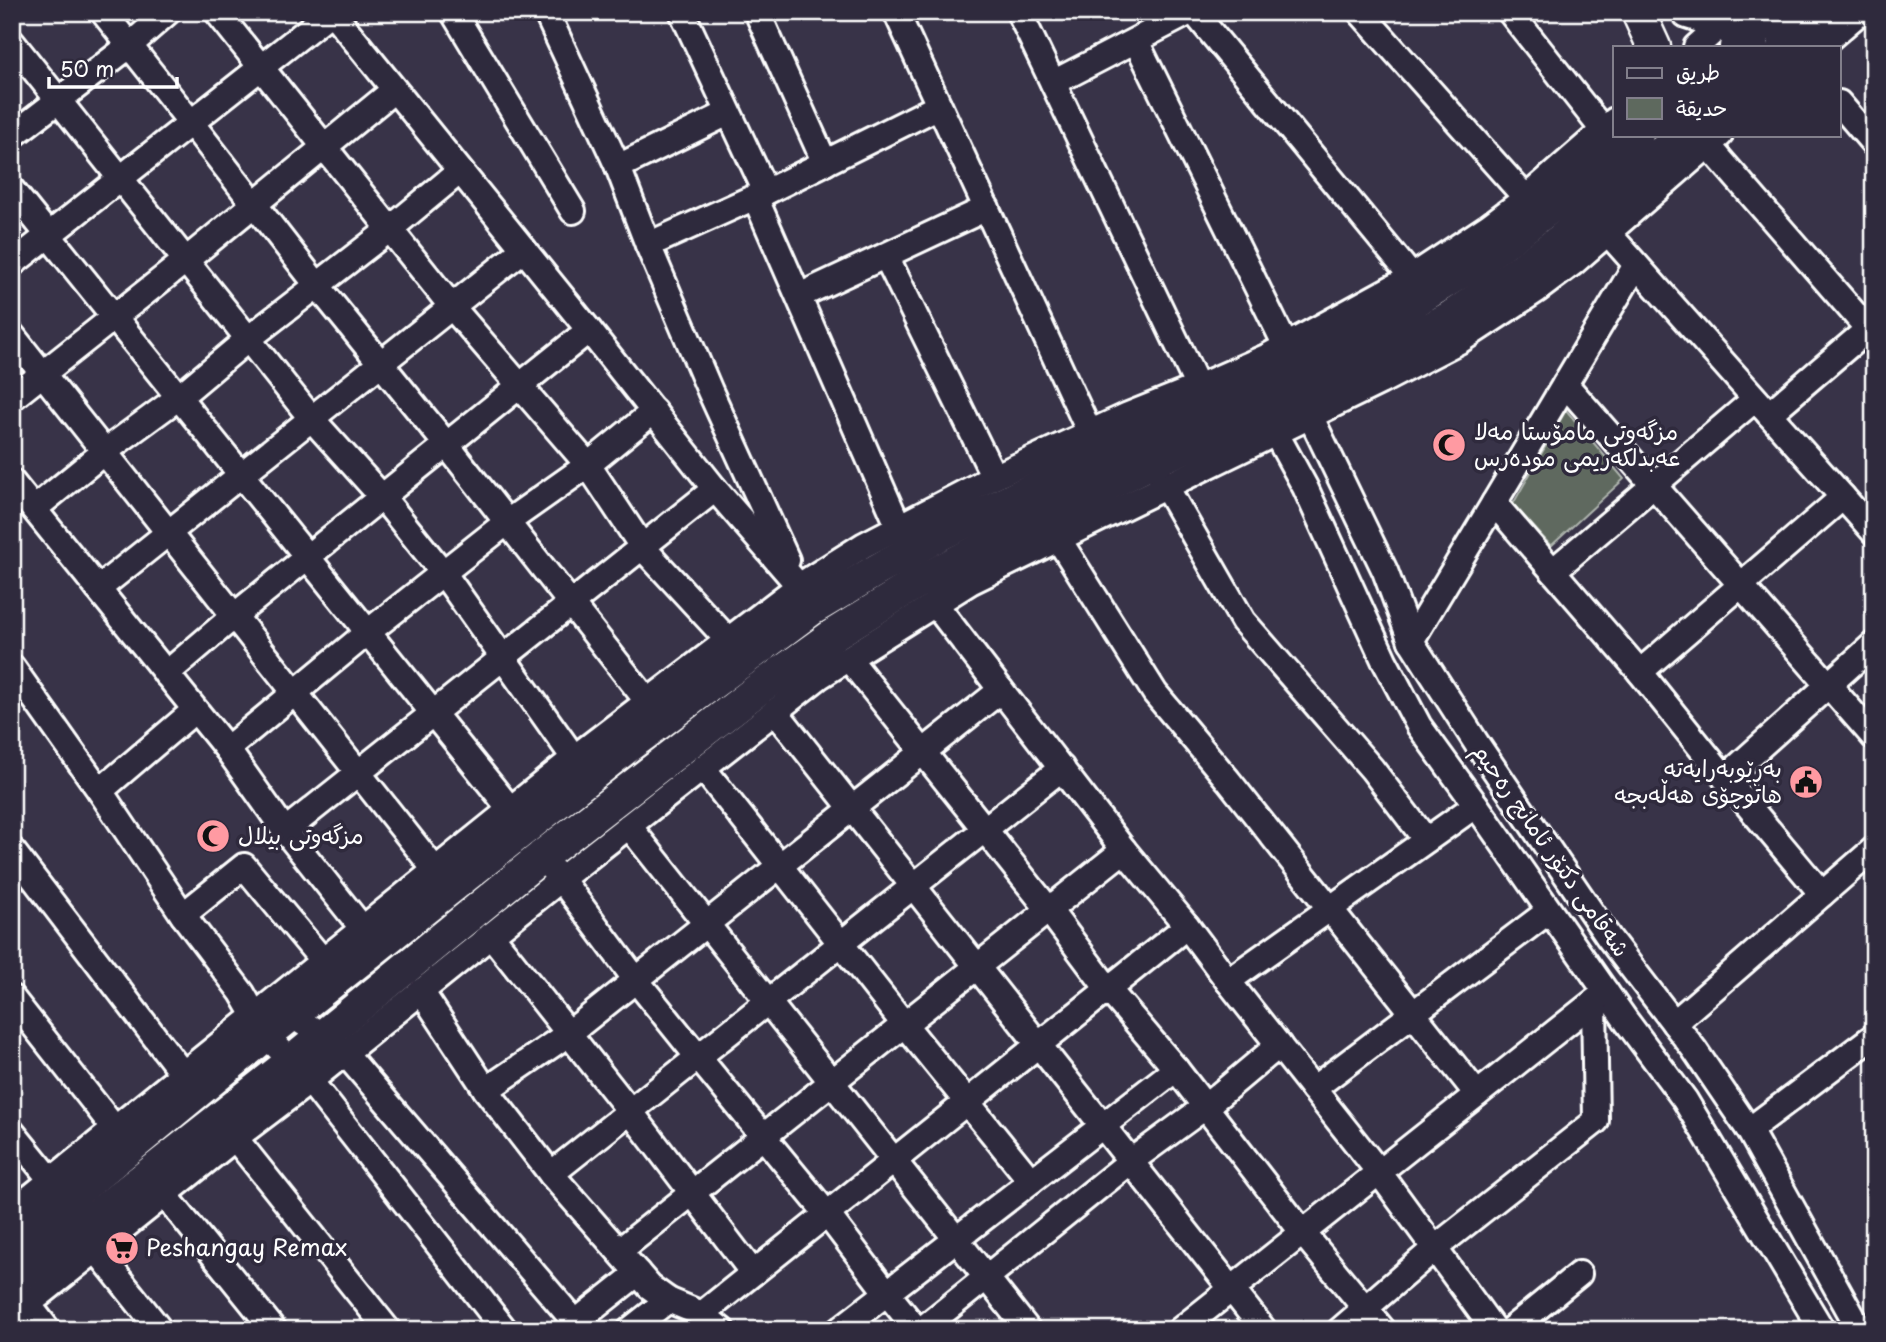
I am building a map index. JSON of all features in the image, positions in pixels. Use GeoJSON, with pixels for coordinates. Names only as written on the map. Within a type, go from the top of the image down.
{"type":"FeatureCollection","features":[{"type":"Feature","properties":{"kind":"main road"},"geometry":{"type":"LineString","coordinates":[[1638,12],[1654,46]]}},
{"type":"Feature","properties":{"kind":"main road"},"geometry":{"type":"LineString","coordinates":[[1688,12],[1738,34],[1777,12]]}},
{"type":"Feature","properties":{"kind":"main road"},"geometry":{"type":"LineString","coordinates":[[1785,46],[1841,16]]}},
{"type":"Feature","properties":{"kind":"main road"},"geometry":{"type":"LineString","coordinates":[[15,1228],[270,1017],[620,738],[812,609],[904,539],[941,534],[1145,451],[1256,400],[1471,266],[1570,193],[1636,136]]}},
{"type":"Feature","properties":{"kind":"main road"},"geometry":{"type":"LineString","coordinates":[[1291,376],[1371,362],[1410,341],[1487,294],[1703,138]]}},
{"type":"Feature","properties":{"kind":"main road"},"geometry":{"type":"LineString","coordinates":[[17,1301],[88,1239],[300,1072],[551,868],[761,687],[844,627],[1145,451]]}},
{"type":"Feature","properties":{"kind":"street"},"geometry":{"type":"LineString","coordinates":[[103,12],[648,702]]}},
{"type":"Feature","properties":{"kind":"street"},"geometry":{"type":"LineString","coordinates":[[12,136],[129,46],[168,12]]}},
{"type":"Feature","properties":{"kind":"street"},"geometry":{"type":"LineString","coordinates":[[217,12],[452,307],[588,465],[643,548],[728,640]]}},
{"type":"Feature","properties":{"kind":"street"},"geometry":{"type":"LineString","coordinates":[[12,264],[332,12],[715,489],[799,586]]}},
{"type":"Feature","properties":{"kind":"street"},"geometry":{"type":"LineString","coordinates":[[453,12],[573,211]]}},
{"type":"Feature","properties":{"kind":"street"},"geometry":{"type":"LineString","coordinates":[[546,12],[618,166],[648,245],[710,391],[799,586]]}},
{"type":"Feature","properties":{"kind":"street"},"geometry":{"type":"LineString","coordinates":[[682,12],[729,113],[799,296],[904,539]]}},
{"type":"Feature","properties":{"kind":"street"},"geometry":{"type":"LineString","coordinates":[[757,12],[825,163]]}},
{"type":"Feature","properties":{"kind":"street"},"geometry":{"type":"LineString","coordinates":[[896,12],[1090,433]]}},
{"type":"Feature","properties":{"kind":"street"},"geometry":{"type":"LineString","coordinates":[[1020,12],[1198,387]]}},
{"type":"Feature","properties":{"kind":"street"},"geometry":{"type":"LineString","coordinates":[[1053,83],[1192,12],[1412,278]]}},
{"type":"Feature","properties":{"kind":"street"},"geometry":{"type":"LineString","coordinates":[[1360,12],[1526,198]]}},
{"type":"Feature","properties":{"kind":"street"},"geometry":{"type":"LineString","coordinates":[[1198,387],[1256,400],[1291,376],[1412,278],[1526,198],[1609,125],[1510,12]]}},
{"type":"Feature","properties":{"kind":"street"},"geometry":{"type":"LineString","coordinates":[[1820,46],[1841,16]]}},
{"type":"Feature","properties":{"kind":"street"},"geometry":{"type":"LineString","coordinates":[[1699,46],[1738,34]]}},
{"type":"Feature","properties":{"kind":"street","name":"شەقامی دکتۆر ئامانج رەحیم"},"geometry":{"type":"LineString","coordinates":[[1136,41],[1291,376],[1385,570],[1411,641],[1476,744],[1609,938],[1674,1023],[1749,1130],[1860,1330]]}},
{"type":"Feature","properties":{"kind":"street"},"geometry":{"type":"LineString","coordinates":[[12,42],[311,418],[383,498],[444,574],[575,758]]}},
{"type":"Feature","properties":{"kind":"street"},"geometry":{"type":"LineString","coordinates":[[12,398],[186,261],[394,90]]}},
{"type":"Feature","properties":{"kind":"street"},"geometry":{"type":"LineString","coordinates":[[1840,104],[1874,145]]}},
{"type":"Feature","properties":{"kind":"street"},"geometry":{"type":"LineString","coordinates":[[648,245],[760,195],[939,106]]}},
{"type":"Feature","properties":{"kind":"street"},"geometry":{"type":"LineString","coordinates":[[618,166],[729,113]]}},
{"type":"Feature","properties":{"kind":"street"},"geometry":{"type":"LineString","coordinates":[[1291,376],[1421,362],[1500,316],[1555,276],[1608,233],[1703,138],[1871,326],[1654,485],[1553,571]]}},
{"type":"Feature","properties":{"kind":"street"},"geometry":{"type":"LineString","coordinates":[[34,509],[460,171]]}},
{"type":"Feature","properties":{"kind":"street"},"geometry":{"type":"LineString","coordinates":[[12,190],[511,810]]}},
{"type":"Feature","properties":{"kind":"street"},"geometry":{"type":"LineString","coordinates":[[799,296],[986,208]]}},
{"type":"Feature","properties":{"kind":"street"},"geometry":{"type":"LineString","coordinates":[[1608,233],[1874,532]]}},
{"type":"Feature","properties":{"kind":"street"},"geometry":{"type":"LineString","coordinates":[[98,589],[524,249]]}},
{"type":"Feature","properties":{"kind":"street"},"geometry":{"type":"LineString","coordinates":[[886,256],[994,477]]}},
{"type":"Feature","properties":{"kind":"street"},"geometry":{"type":"LineString","coordinates":[[1411,641],[1636,265]]}},
{"type":"Feature","properties":{"kind":"street"},"geometry":{"type":"LineString","coordinates":[[166,674],[234,615],[589,330]]}},
{"type":"Feature","properties":{"kind":"street"},"geometry":{"type":"LineString","coordinates":[[12,335],[436,871]]}},
{"type":"Feature","properties":{"kind":"street"},"geometry":{"type":"LineString","coordinates":[[1565,384],[1874,737]]}},
{"type":"Feature","properties":{"kind":"street"},"geometry":{"type":"LineString","coordinates":[[333,1044],[421,991],[491,935],[551,868],[629,825],[820,676],[970,582],[1059,540],[1145,451],[1198,387]]}},
{"type":"Feature","properties":{"kind":"street","name":"شەقامی دکتۆر ئامانج رەحیم"},"geometry":{"type":"LineString","coordinates":[[1256,400],[1305,487],[1378,649],[1409,710],[1549,911],[1600,997],[1685,1100],[1822,1330]]}},
{"type":"Feature","properties":{"kind":"street"},"geometry":{"type":"LineString","coordinates":[[227,749],[368,632],[506,523],[588,465],[654,411]]}},
{"type":"Feature","properties":{"kind":"street"},"geometry":{"type":"LineString","coordinates":[[15,1228],[51,1181],[183,1074],[270,1017],[323,961],[575,758],[620,738],[648,702],[799,586],[864,545],[904,539],[994,477],[1090,433],[1145,451],[1243,621],[1372,769],[1426,840]]}},
{"type":"Feature","properties":{"kind":"street"},"geometry":{"type":"LineString","coordinates":[[12,482],[227,749],[285,831],[363,929]]}},
{"type":"Feature","properties":{"kind":"street"},"geometry":{"type":"LineString","coordinates":[[285,831],[715,489]]}},
{"type":"Feature","properties":{"kind":"street"},"geometry":{"type":"LineString","coordinates":[[1640,672],[1843,497]]}},
{"type":"Feature","properties":{"kind":"street"},"geometry":{"type":"LineString","coordinates":[[1494,503],[1640,672],[1822,894]]}},
{"type":"Feature","properties":{"kind":"street"},"geometry":{"type":"LineString","coordinates":[[1059,540],[1156,693],[1477,1094]]}},
{"type":"Feature","properties":{"kind":"street"},"geometry":{"type":"LineString","coordinates":[[935,604],[1124,850],[1188,926],[1228,981],[1379,1172],[1493,1330]]}},
{"type":"Feature","properties":{"kind":"street"},"geometry":{"type":"LineString","coordinates":[[1725,778],[1874,644]]}},
{"type":"Feature","properties":{"kind":"street"},"geometry":{"type":"LineString","coordinates":[[849,659],[1049,910],[1108,989],[1176,1069],[1303,1233],[1383,1330]]}},
{"type":"Feature","properties":{"kind":"street"},"geometry":{"type":"LineString","coordinates":[[12,667],[183,915],[242,993],[270,1017],[333,1044],[571,1326],[638,1273]]}},
{"type":"Feature","properties":{"kind":"street"},"geometry":{"type":"LineString","coordinates":[[486,1090],[568,1034],[1001,690]]}},
{"type":"Feature","properties":{"kind":"street"},"geometry":{"type":"LineString","coordinates":[[100,791],[195,710]]}},
{"type":"Feature","properties":{"kind":"street"},"geometry":{"type":"LineString","coordinates":[[775,712],[1264,1330]]}},
{"type":"Feature","properties":{"kind":"street"},"geometry":{"type":"LineString","coordinates":[[703,768],[1031,1181]]}},
{"type":"Feature","properties":{"kind":"street"},"geometry":{"type":"LineString","coordinates":[[551,1174],[1062,768]]}},
{"type":"Feature","properties":{"kind":"street"},"geometry":{"type":"LineString","coordinates":[[1228,981],[1476,805]]}},
{"type":"Feature","properties":{"kind":"street"},"geometry":{"type":"LineString","coordinates":[[629,825],[1028,1330]]}},
{"type":"Feature","properties":{"kind":"street"},"geometry":{"type":"LineString","coordinates":[[1674,1023],[1874,849]]}},
{"type":"Feature","properties":{"kind":"street"},"geometry":{"type":"LineString","coordinates":[[12,850],[183,1074]]}},
{"type":"Feature","properties":{"kind":"street"},"geometry":{"type":"LineString","coordinates":[[619,1251],[1124,850]]}},
{"type":"Feature","properties":{"kind":"street"},"geometry":{"type":"LineString","coordinates":[[183,915],[244,866],[323,961]]}},
{"type":"Feature","properties":{"kind":"street"},"geometry":{"type":"LineString","coordinates":[[551,868],[698,1058],[919,1330],[1131,1161],[1205,1107],[1279,1045]]}},
{"type":"Feature","properties":{"kind":"street"},"geometry":{"type":"LineString","coordinates":[[1313,1089],[1549,911]]}},
{"type":"Feature","properties":{"kind":"street"},"geometry":{"type":"LineString","coordinates":[[702,1314],[1188,926]]}},
{"type":"Feature","properties":{"kind":"street"},"geometry":{"type":"LineString","coordinates":[[491,935],[631,1111],[752,1273]]}},
{"type":"Feature","properties":{"kind":"street"},"geometry":{"type":"LineString","coordinates":[[421,991],[486,1090],[551,1174],[650,1287],[668,1300],[702,1314],[722,1330]]}},
{"type":"Feature","properties":{"kind":"street"},"geometry":{"type":"LineString","coordinates":[[1180,1330],[1600,997]]}},
{"type":"Feature","properties":{"kind":"street"},"geometry":{"type":"LineString","coordinates":[[1340,1330],[1435,1248],[1596,1121],[1600,997]]}},
{"type":"Feature","properties":{"kind":"street"},"geometry":{"type":"LineString","coordinates":[[12,998],[115,1129]]}},
{"type":"Feature","properties":{"kind":"street"},"geometry":{"type":"LineString","coordinates":[[270,1017],[300,1072],[505,1330]]}},
{"type":"Feature","properties":{"kind":"street"},"geometry":{"type":"LineString","coordinates":[[1749,1130],[1874,1035]]}},
{"type":"Feature","properties":{"kind":"street"},"geometry":{"type":"LineString","coordinates":[[839,1330],[1176,1069]]}},
{"type":"Feature","properties":{"kind":"street"},"geometry":{"type":"LineString","coordinates":[[160,1330],[88,1239],[165,1195],[235,1139],[300,1072]]}},
{"type":"Feature","properties":{"kind":"street"},"geometry":{"type":"LineString","coordinates":[[12,1132],[51,1181]]}},
{"type":"Feature","properties":{"kind":"street"},"geometry":{"type":"LineString","coordinates":[[235,1139],[388,1330]]}},
{"type":"Feature","properties":{"kind":"street"},"geometry":{"type":"LineString","coordinates":[[165,1195],[274,1330]]}},
{"type":"Feature","properties":{"kind":"street"},"geometry":{"type":"LineString","coordinates":[[1510,1330],[1578,1274]]}},
{"type":"Feature","properties":{"kind":"street"},"geometry":{"type":"LineString","coordinates":[[630,1330],[668,1300]]}},
{"type":"Feature","properties":{"kind":"street"},"geometry":{"type":"LineString","coordinates":[[17,1301],[48,1330]]}},
{"type":"Feature","properties":{"kind":"green space"},"geometry":{"type":"Polygon","coordinates":[[[1566,410],[1624,479],[1551,546],[1513,504],[1566,410]]]}},
{"type":"Feature","properties":{"kind":"place","name":"مزگەوتی مامۆستا مەلا عەبدلکەریمی مودەرس"},"geometry":{"type":"Point","coordinates":[1449,445]}},
{"type":"Feature","properties":{"kind":"place","name":"بەڕێوبەرایەتە هاتوچۆی هەڵەبجە"},"geometry":{"type":"Point","coordinates":[1806,782]}},
{"type":"Feature","properties":{"kind":"place","name":"مزگەوتی بیلال"},"geometry":{"type":"Point","coordinates":[213,836]}},
{"type":"Feature","properties":{"kind":"place","name":"Peshangay Remax"},"geometry":{"type":"Point","coordinates":[122,1248]}}]}
